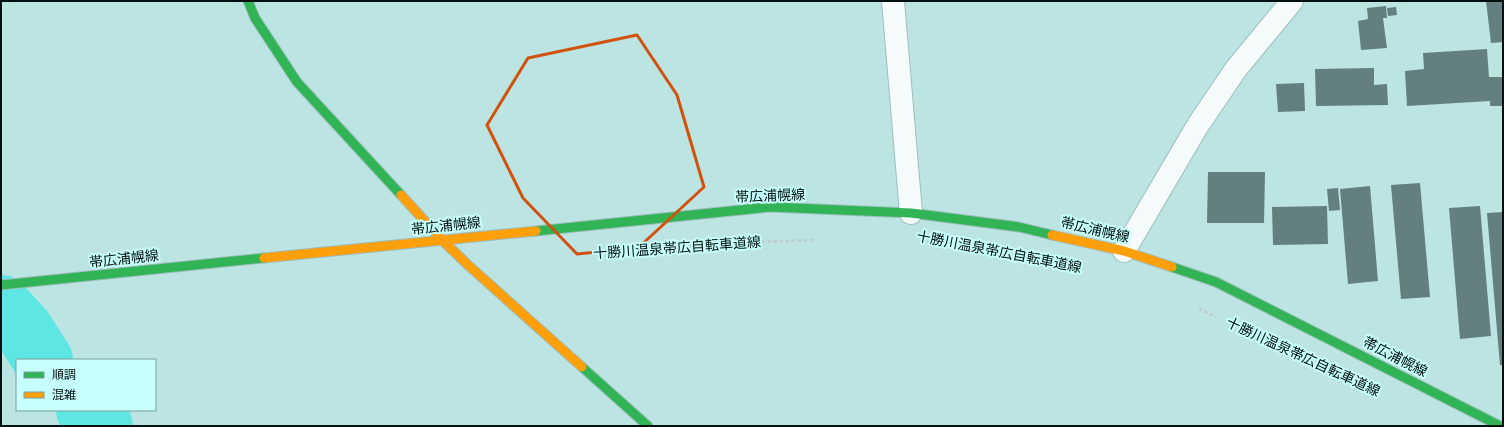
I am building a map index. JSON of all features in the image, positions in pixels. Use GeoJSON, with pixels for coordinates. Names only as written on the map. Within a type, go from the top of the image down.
{"type":"FeatureCollection","features":[{"type":"Feature","properties":{"kind":"main road"},"geometry":{"type":"LineString","coordinates":[[248,1],[255,18],[298,82],[443,241],[648,426]]}},
{"type":"Feature","properties":{"kind":"main road","name":"帯広浦幌線"},"geometry":{"type":"LineString","coordinates":[[1,285],[770,207],[911,213],[1019,227],[1124,251],[1216,282],[1500,426]]}},
{"type":"Feature","properties":{"kind":"street"},"geometry":{"type":"LineString","coordinates":[[893,1],[911,213]]}},
{"type":"Feature","properties":{"kind":"street"},"geometry":{"type":"LineString","coordinates":[[1124,251],[1198,125],[1236,70],[1292,1]]}},
{"type":"Feature","properties":{"kind":"path","name":"十勝川温泉帯広自転車道線"},"geometry":{"type":"LineString","coordinates":[[659,249],[731,243],[816,240]]}},
{"type":"Feature","properties":{"kind":"path","name":"十勝川温泉帯広自転車道線"},"geometry":{"type":"LineString","coordinates":[[1197,308],[1218,318]]}},
{"type":"Feature","properties":{"kind":"highlighted area"},"geometry":{"type":"Polygon","coordinates":[[[637,35],[677,95],[704,187],[638,248],[577,254],[523,198],[487,125],[528,58],[637,35]]]}},
{"type":"Feature","properties":{"kind":"building"},"geometry":{"type":"Polygon","coordinates":[[[1486,1],[1503,1],[1503,42],[1491,43],[1486,1]]]}},
{"type":"Feature","properties":{"kind":"building"},"geometry":{"type":"Polygon","coordinates":[[[1386,6],[1387,18],[1383,18],[1387,48],[1361,50],[1358,21],[1368,19],[1367,8],[1386,6]]]}},
{"type":"Feature","properties":{"kind":"building"},"geometry":{"type":"Polygon","coordinates":[[[1396,7],[1397,15],[1388,16],[1387,8],[1396,7]]]}},
{"type":"Feature","properties":{"kind":"building"},"geometry":{"type":"Polygon","coordinates":[[[1487,49],[1489,77],[1503,77],[1503,106],[1490,106],[1490,101],[1407,106],[1405,71],[1424,69],[1423,53],[1487,49]]]}},
{"type":"Feature","properties":{"kind":"building"},"geometry":{"type":"Polygon","coordinates":[[[1374,68],[1374,85],[1387,84],[1388,105],[1316,106],[1315,69],[1374,68]]]}},
{"type":"Feature","properties":{"kind":"building"},"geometry":{"type":"Polygon","coordinates":[[[1304,83],[1305,111],[1278,112],[1276,84],[1304,83]]]}},
{"type":"Feature","properties":{"kind":"building"},"geometry":{"type":"Polygon","coordinates":[[[1208,172],[1265,172],[1264,223],[1207,223],[1208,172]]]}},
{"type":"Feature","properties":{"kind":"building"},"geometry":{"type":"Polygon","coordinates":[[[1420,183],[1430,297],[1401,299],[1391,185],[1420,183]]]}},
{"type":"Feature","properties":{"kind":"building"},"geometry":{"type":"Polygon","coordinates":[[[1370,186],[1378,281],[1348,284],[1340,189],[1370,186]]]}},
{"type":"Feature","properties":{"kind":"building"},"geometry":{"type":"Polygon","coordinates":[[[1338,188],[1340,210],[1329,211],[1327,189],[1338,188]]]}},
{"type":"Feature","properties":{"kind":"building"},"geometry":{"type":"Polygon","coordinates":[[[1327,206],[1328,244],[1273,245],[1272,207],[1327,206]]]}},
{"type":"Feature","properties":{"kind":"building"},"geometry":{"type":"Polygon","coordinates":[[[1480,206],[1491,336],[1460,339],[1449,208],[1480,206]]]}},
{"type":"Feature","properties":{"kind":"building"},"geometry":{"type":"Polygon","coordinates":[[[1503,212],[1503,365],[1500,365],[1487,213],[1503,212]]]}},
{"type":"Feature","properties":{"kind":"waterway"},"geometry":{"type":"LineString","coordinates":[[1,305],[23,329],[42,359]]}},
{"type":"Feature","properties":{"kind":"waterway"},"geometry":{"type":"LineString","coordinates":[[87,411],[103,426]]}},
{"type":"Feature","properties":{"kind":"traffic: fast"},"geometry":{"type":"LineString","coordinates":[[248,1],[255,18],[297,82],[401,195]]}},
{"type":"Feature","properties":{"kind":"traffic: fast"},"geometry":{"type":"LineString","coordinates":[[536,231],[770,207],[911,213],[1019,227],[1052,235]]}},
{"type":"Feature","properties":{"kind":"traffic: fast"},"geometry":{"type":"LineString","coordinates":[[1,285],[264,258]]}},
{"type":"Feature","properties":{"kind":"traffic: fast"},"geometry":{"type":"LineString","coordinates":[[1172,267],[1216,282],[1500,426]]}},
{"type":"Feature","properties":{"kind":"traffic: fast"},"geometry":{"type":"LineString","coordinates":[[582,367],[648,426]]}},
{"type":"Feature","properties":{"kind":"traffic: slow"},"geometry":{"type":"LineString","coordinates":[[401,195],[443,241],[468,265],[582,367]]}},
{"type":"Feature","properties":{"kind":"traffic: slow"},"geometry":{"type":"LineString","coordinates":[[264,258],[536,231]]}},
{"type":"Feature","properties":{"kind":"traffic: slow"},"geometry":{"type":"LineString","coordinates":[[1052,235],[1124,251],[1172,267]]}}]}
